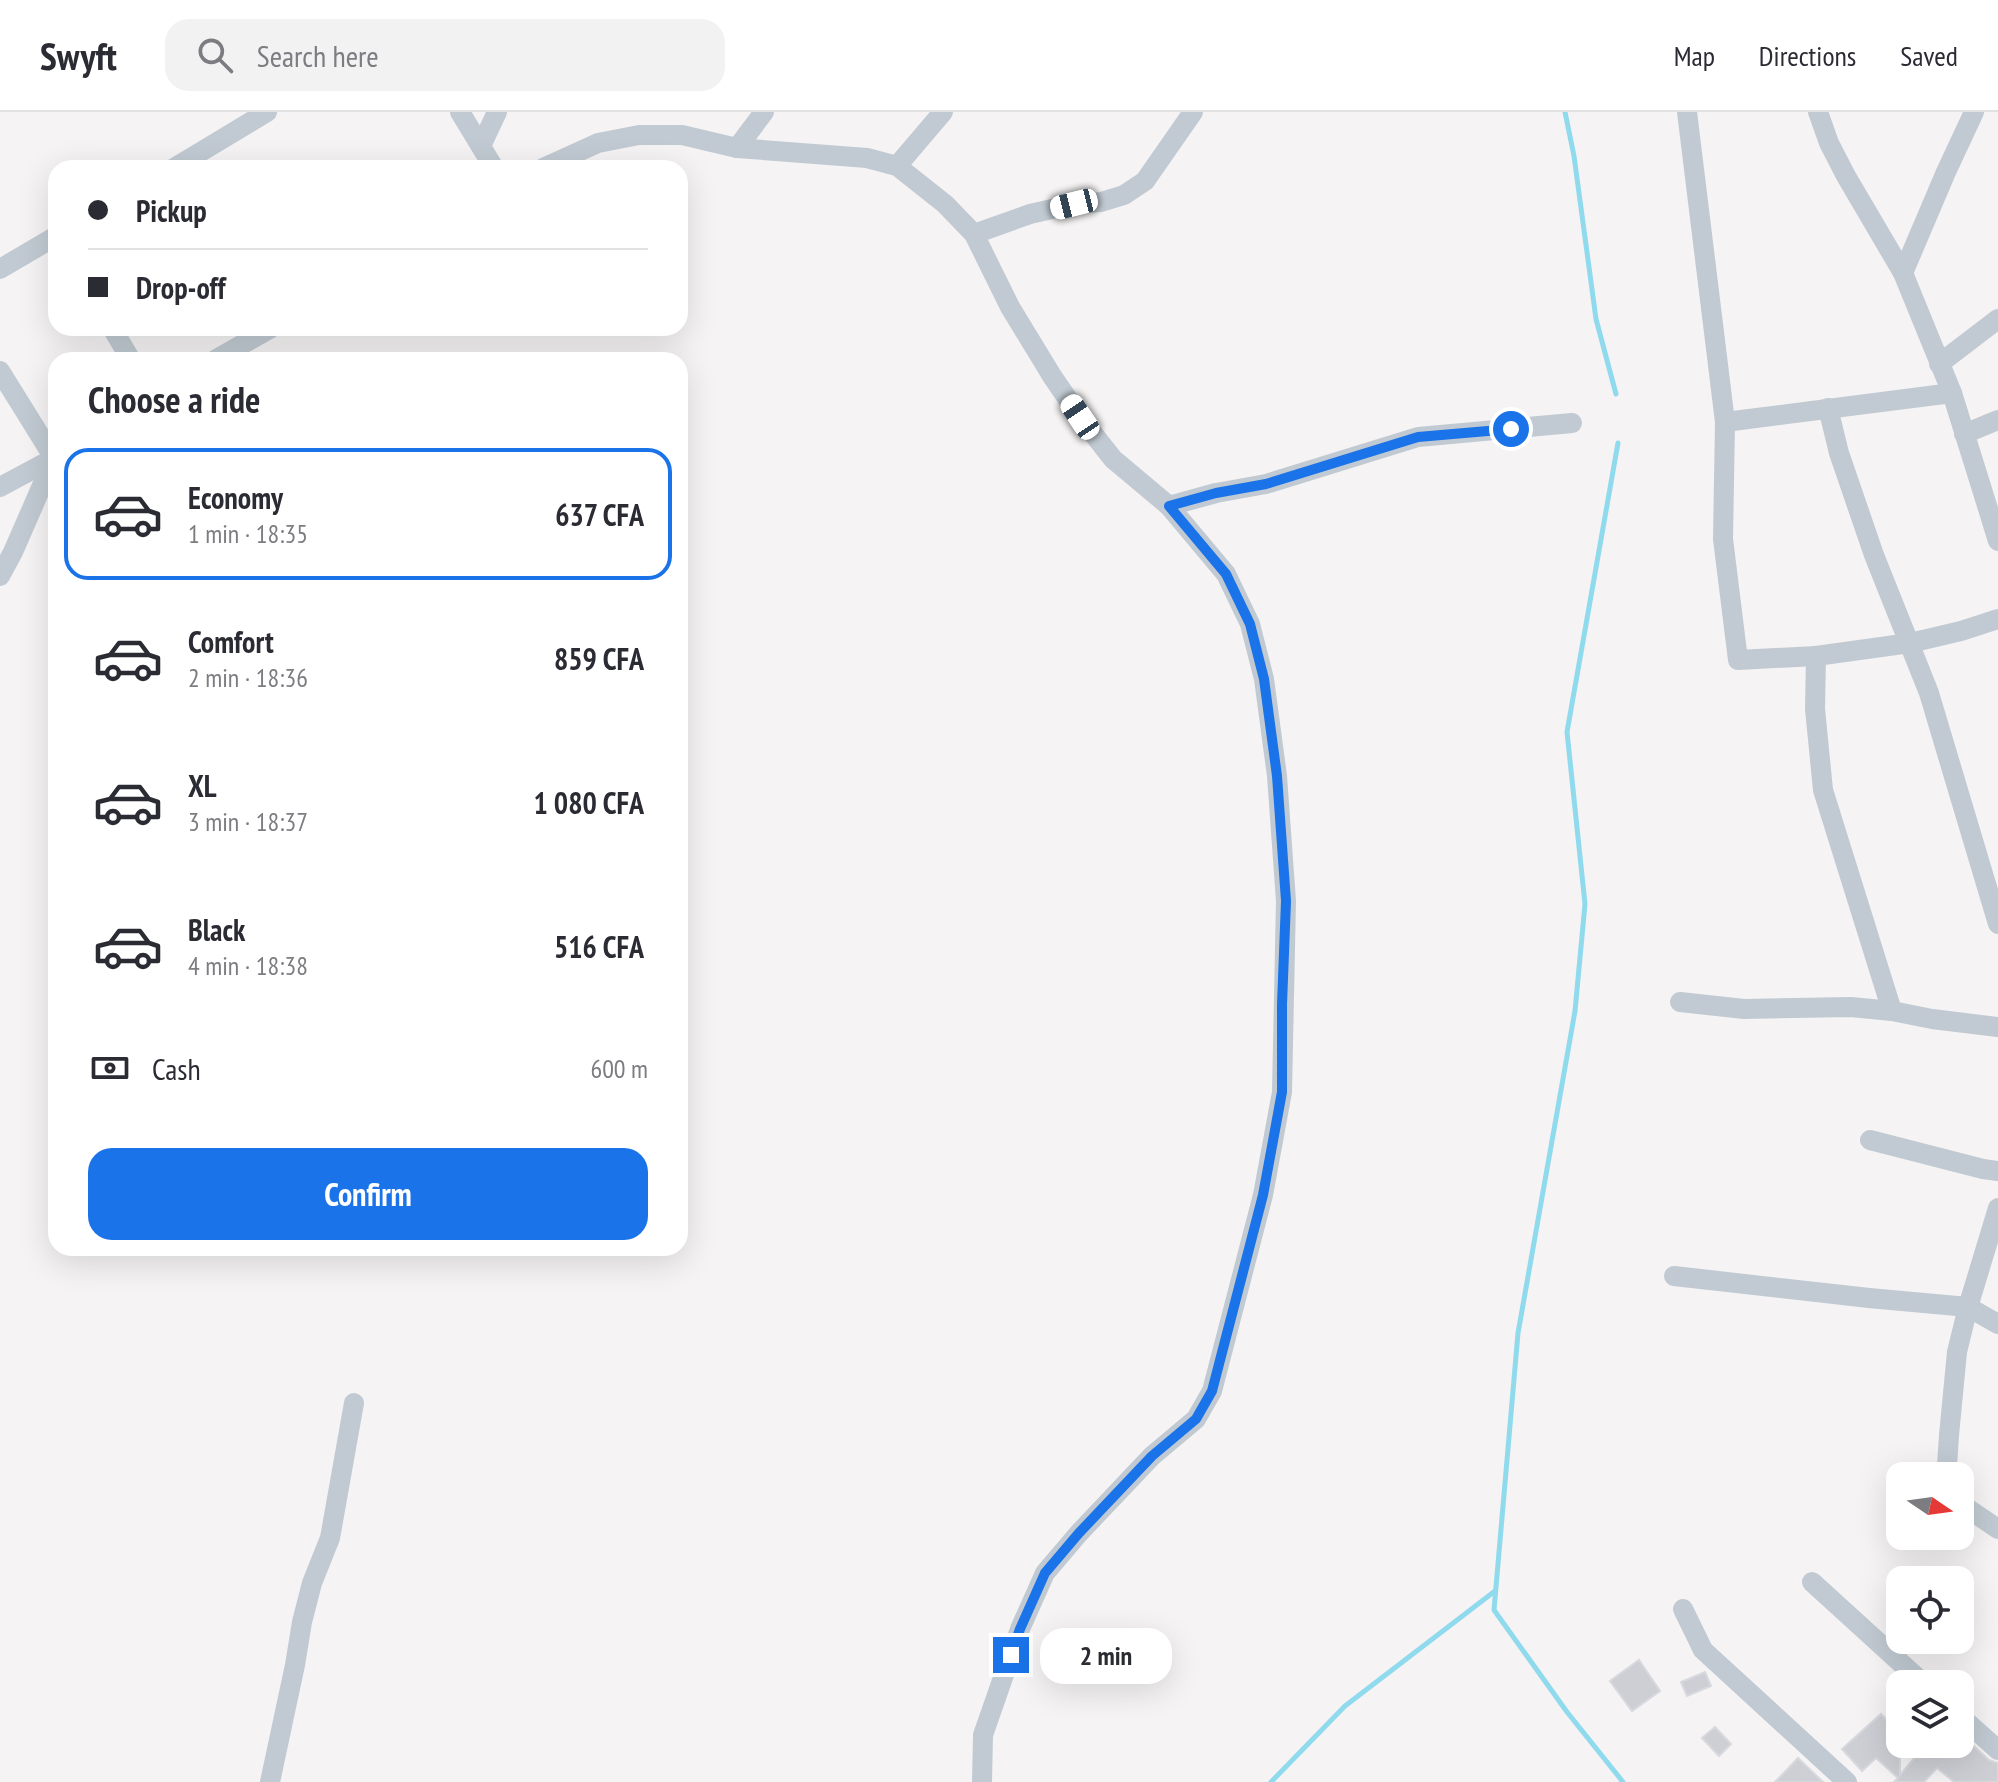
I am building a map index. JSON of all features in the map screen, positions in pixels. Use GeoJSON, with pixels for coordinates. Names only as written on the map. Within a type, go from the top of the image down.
{"type":"FeatureCollection","features":[{"type":"Feature","properties":{"kind":"street"},"geometry":{"type":"LineString","coordinates":[[187,160],[267,112]]}},
{"type":"Feature","properties":{"kind":"street"},"geometry":{"type":"LineString","coordinates":[[460,112],[489,160]]}},
{"type":"Feature","properties":{"kind":"street"},"geometry":{"type":"LineString","coordinates":[[481,146],[497,112]]}},
{"type":"Feature","properties":{"kind":"street"},"geometry":{"type":"LineString","coordinates":[[737,148],[764,112]]}},
{"type":"Feature","properties":{"kind":"street"},"geometry":{"type":"LineString","coordinates":[[897,166],[943,112]]}},
{"type":"Feature","properties":{"kind":"street"},"geometry":{"type":"LineString","coordinates":[[974,234],[1030,214],[1124,195],[1145,181],[1193,112]]}},
{"type":"Feature","properties":{"kind":"street"},"geometry":{"type":"LineString","coordinates":[[1687,112],[1725,422],[1723,539],[1738,660],[1816,656],[1910,643],[1998,619]]}},
{"type":"Feature","properties":{"kind":"street"},"geometry":{"type":"LineString","coordinates":[[1818,112],[1846,176],[1903,273],[1952,393],[1998,541]]}},
{"type":"Feature","properties":{"kind":"street"},"geometry":{"type":"LineString","coordinates":[[1903,273],[1974,112]]}},
{"type":"Feature","properties":{"kind":"street"},"geometry":{"type":"LineString","coordinates":[[561,160],[598,143],[639,135],[682,135],[737,148],[867,158],[897,166],[945,204],[974,234],[1010,307],[1080,417],[1113,459],[1169,506],[1226,574],[1250,624],[1264,679],[1277,776],[1286,901],[1282,1092],[1263,1195],[1212,1391],[1196,1419],[1152,1456],[1045,1573],[1020,1629],[983,1735],[982,1782]]}},
{"type":"Feature","properties":{"kind":"street"},"geometry":{"type":"LineString","coordinates":[[0,269],[48,241]]}},
{"type":"Feature","properties":{"kind":"street"},"geometry":{"type":"LineString","coordinates":[[1939,364],[1998,319]]}},
{"type":"Feature","properties":{"kind":"street"},"geometry":{"type":"LineString","coordinates":[[228,352],[253,336]]}},
{"type":"Feature","properties":{"kind":"street"},"geometry":{"type":"LineString","coordinates":[[0,371],[48,447]]}},
{"type":"Feature","properties":{"kind":"street"},"geometry":{"type":"LineString","coordinates":[[1725,422],[1952,393]]}},
{"type":"Feature","properties":{"kind":"street"},"geometry":{"type":"LineString","coordinates":[[1828,408],[1839,453],[1869,540],[1929,693],[1998,924]]}},
{"type":"Feature","properties":{"kind":"street"},"geometry":{"type":"LineString","coordinates":[[1964,434],[1998,420]]}},
{"type":"Feature","properties":{"kind":"street"},"geometry":{"type":"LineString","coordinates":[[1169,506],[1266,484],[1418,437],[1572,423]]}},
{"type":"Feature","properties":{"kind":"street"},"geometry":{"type":"LineString","coordinates":[[0,487],[48,462]]}},
{"type":"Feature","properties":{"kind":"street"},"geometry":{"type":"LineString","coordinates":[[0,576],[48,474]]}},
{"type":"Feature","properties":{"kind":"street"},"geometry":{"type":"LineString","coordinates":[[1816,656],[1815,709],[1823,790],[1892,1011]]}},
{"type":"Feature","properties":{"kind":"street"},"geometry":{"type":"LineString","coordinates":[[1680,1002],[1744,1009],[1851,1007],[1998,1027]]}},
{"type":"Feature","properties":{"kind":"street"},"geometry":{"type":"LineString","coordinates":[[1870,1140],[1998,1171]]}},
{"type":"Feature","properties":{"kind":"street"},"geometry":{"type":"LineString","coordinates":[[1947,1462],[1957,1352],[1998,1208]]}},
{"type":"Feature","properties":{"kind":"street"},"geometry":{"type":"LineString","coordinates":[[1674,1276],[1968,1307],[1998,1324]]}},
{"type":"Feature","properties":{"kind":"street"},"geometry":{"type":"LineString","coordinates":[[270,1782],[302,1622],[312,1583],[330,1538],[354,1403]]}},
{"type":"Feature","properties":{"kind":"street"},"geometry":{"type":"LineString","coordinates":[[1974,1513],[1998,1529]]}},
{"type":"Feature","properties":{"kind":"street"},"geometry":{"type":"LineString","coordinates":[[1812,1582],[1909,1670]]}},
{"type":"Feature","properties":{"kind":"street"},"geometry":{"type":"LineString","coordinates":[[1683,1609],[1703,1650],[1847,1782]]}},
{"type":"Feature","properties":{"kind":"street"},"geometry":{"type":"LineString","coordinates":[[1974,1729],[1998,1750]]}},
{"type":"Feature","properties":{"kind":"building"},"geometry":{"type":"Polygon","coordinates":[[[1639,1660],[1660,1691],[1632,1711],[1610,1681],[1639,1660]]]}},
{"type":"Feature","properties":{"kind":"building"},"geometry":{"type":"Polygon","coordinates":[[[1705,1672],[1711,1686],[1687,1696],[1681,1682],[1705,1672]]]}},
{"type":"Feature","properties":{"kind":"building"},"geometry":{"type":"Polygon","coordinates":[[[1881,1714],[1886,1719],[1886,1758],[1900,1758],[1900,1775],[1914,1758],[1974,1758],[1974,1746],[1989,1760],[1998,1763],[1998,1782],[1954,1782],[1937,1768],[1924,1782],[1894,1782],[1898,1778],[1876,1758],[1862,1771],[1842,1749],[1881,1714]]]}},
{"type":"Feature","properties":{"kind":"building"},"geometry":{"type":"Polygon","coordinates":[[[1715,1727],[1731,1744],[1719,1756],[1702,1738],[1715,1727]]]}},
{"type":"Feature","properties":{"kind":"building"},"geometry":{"type":"Polygon","coordinates":[[[1798,1758],[1823,1782],[1775,1782],[1798,1758]]]}},
{"type":"Feature","properties":{"kind":"waterway"},"geometry":{"type":"LineString","coordinates":[[1565,112],[1596,319],[1616,394]]}},
{"type":"Feature","properties":{"kind":"waterway"},"geometry":{"type":"LineString","coordinates":[[1618,443],[1567,732],[1585,904],[1575,1011],[1518,1333],[1494,1610],[1567,1712],[1623,1782]]}},
{"type":"Feature","properties":{"kind":"waterway"},"geometry":{"type":"LineString","coordinates":[[1271,1782],[1345,1706],[1495,1591]]}},
{"type":"Feature","properties":{"kind":"route"},"geometry":{"type":"LineString","coordinates":[[1011,1655],[1045,1573],[1152,1456],[1196,1419],[1212,1391],[1263,1195],[1282,1092],[1286,901],[1277,776],[1264,679],[1250,624],[1226,574],[1169,506],[1266,484],[1418,437],[1511,429]]}}]}
